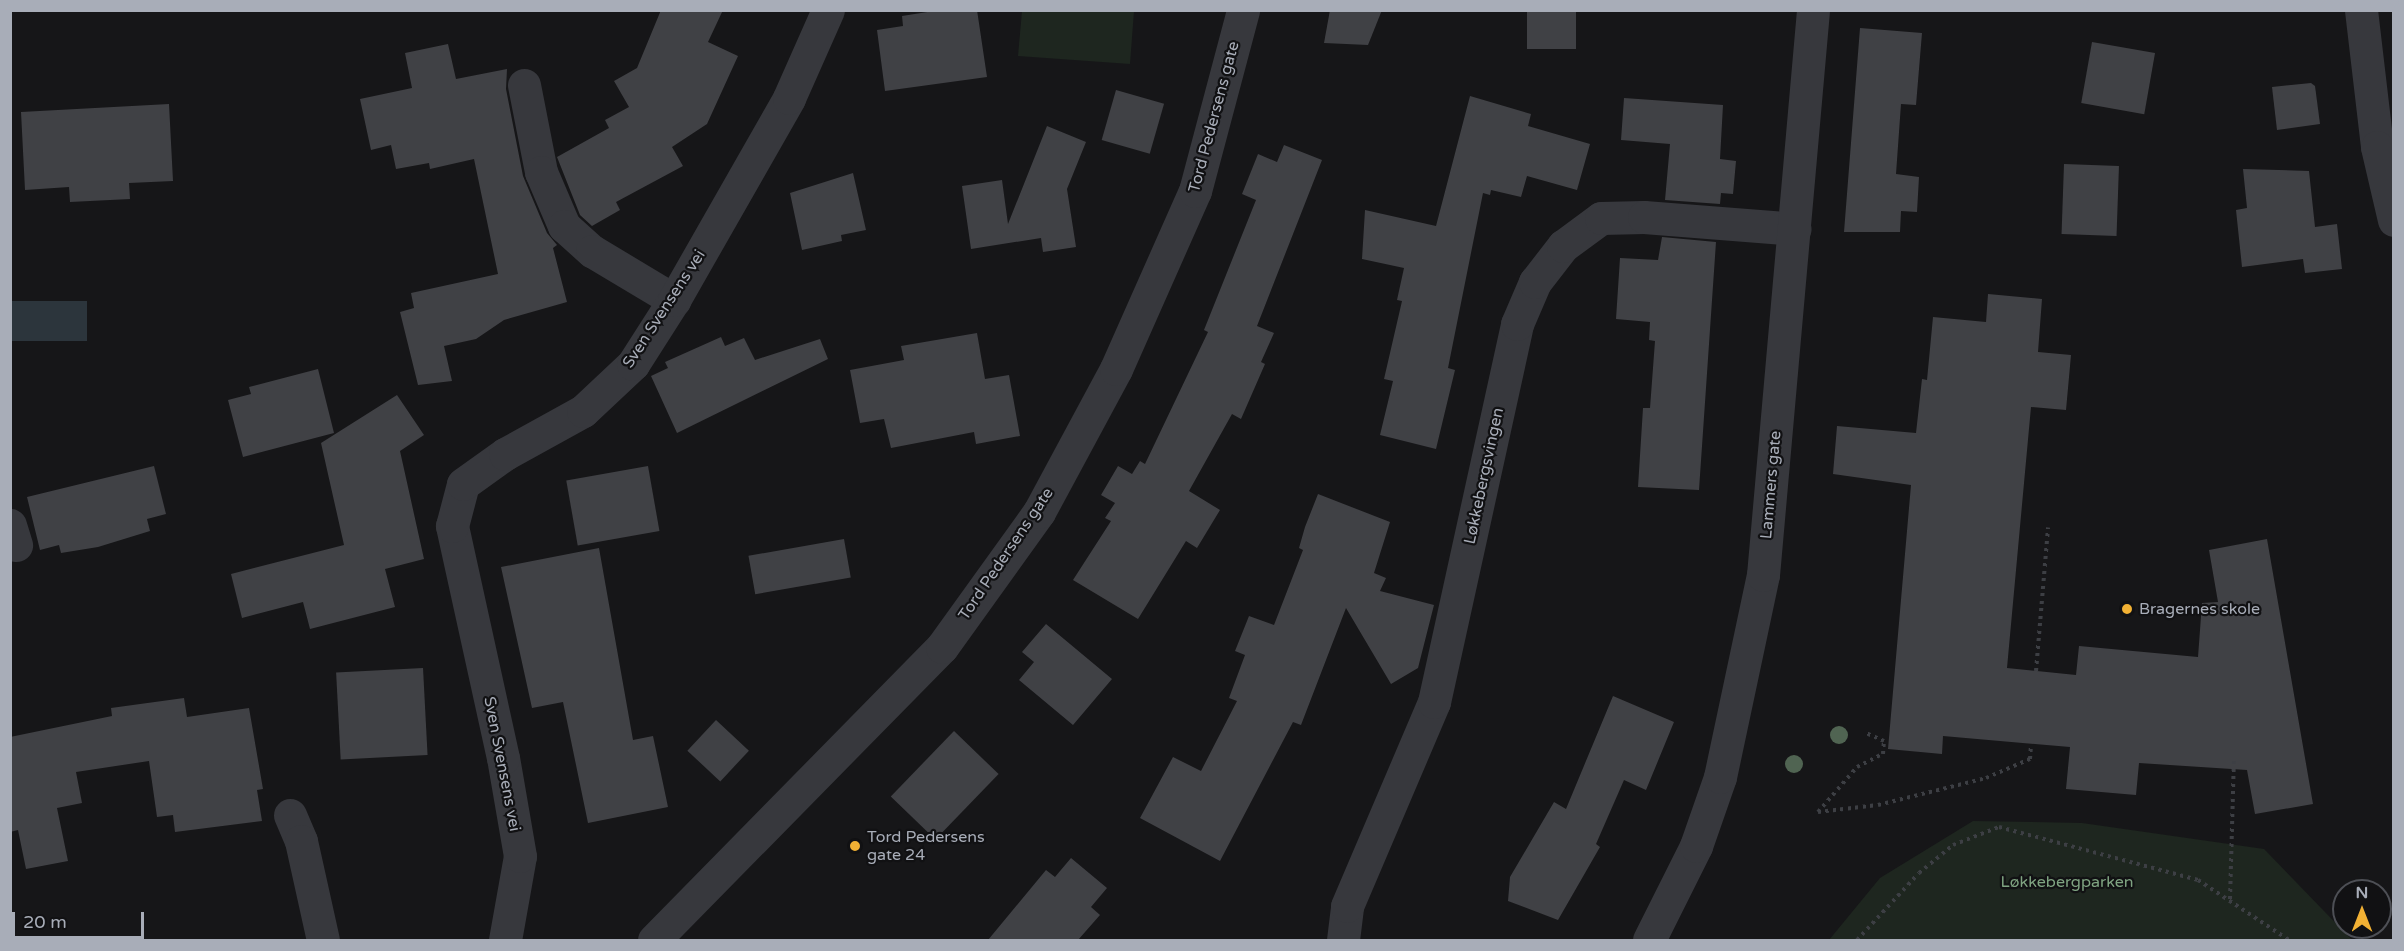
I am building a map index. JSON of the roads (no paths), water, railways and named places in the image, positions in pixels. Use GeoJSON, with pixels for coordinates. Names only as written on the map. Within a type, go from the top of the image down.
{"type":"FeatureCollection","features":[{"type":"Feature","properties":{"kind":"street","name":"Sven Svensens vei"},"geometry":{"type":"LineString","coordinates":[[505,940],[520,856],[503,758],[452,526],[464,484],[505,454],[583,411],[633,364],[674,300],[789,98],[828,10]]}},
{"type":"Feature","properties":{"kind":"street","name":"Tord Pedersens gate"},"geometry":{"type":"LineString","coordinates":[[654,940],[942,647],[1039,512],[1116,369],[1195,190],[1243,10]]}},
{"type":"Feature","properties":{"kind":"street","name":"Lammers gate"},"geometry":{"type":"LineString","coordinates":[[1649,940],[1696,846],[1720,777],[1763,575],[1813,10]]}},
{"type":"Feature","properties":{"kind":"street"},"geometry":{"type":"LineString","coordinates":[[2361,10],[2377,147],[2394,220]]}},
{"type":"Feature","properties":{"kind":"street"},"geometry":{"type":"LineString","coordinates":[[524,84],[541,172],[564,226],[592,250],[674,300]]}},
{"type":"Feature","properties":{"kind":"street","name":"Løkkebergsvingen"},"geometry":{"type":"LineString","coordinates":[[1343,940],[1347,906],[1434,702],[1517,324],[1535,282],[1563,246],[1601,218],[1644,217],[1795,229]]}},
{"type":"Feature","properties":{"kind":"street"},"geometry":{"type":"LineString","coordinates":[[290,815],[301,841],[323,940]]}},
{"type":"Feature","properties":{"kind":"place","name":"Bragernes skole"},"geometry":{"type":"Point","coordinates":[2127,609]}},
{"type":"Feature","properties":{"kind":"place","name":"Tord Pedersens gate 24"},"geometry":{"type":"Point","coordinates":[855,846]}},
{"type":"Feature","properties":{"kind":"park label","name":"Løkkebergparken"},"geometry":{"type":"Point","coordinates":[2067,882]}}]}
